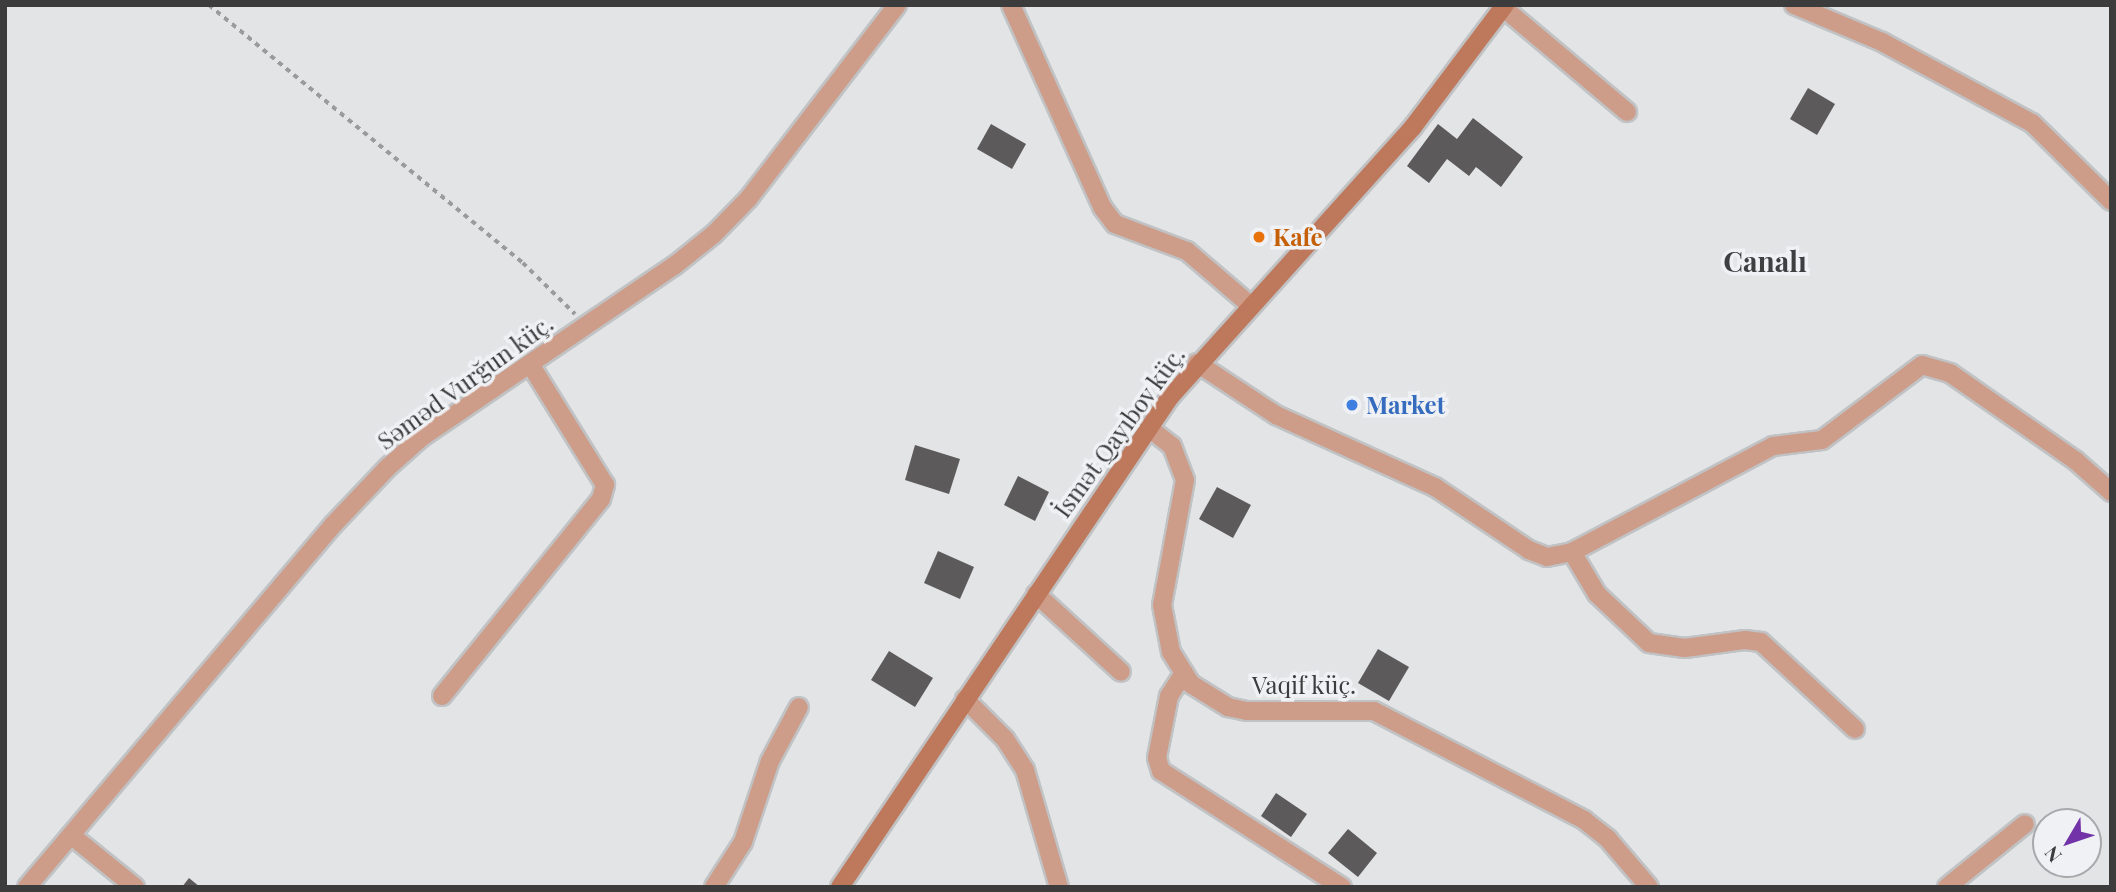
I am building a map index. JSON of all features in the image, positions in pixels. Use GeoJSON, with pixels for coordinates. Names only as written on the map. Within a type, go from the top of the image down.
{"type":"FeatureCollection","features":[{"type":"Feature","properties":{"kind":"street","name":"Səməd Vurğun küç."},"geometry":{"type":"LineString","coordinates":[[27,887],[333,526],[387,468],[422,437],[674,266],[749,198],[897,5]]}},
{"type":"Feature","properties":{"kind":"street"},"geometry":{"type":"LineString","coordinates":[[1011,5],[1102,207],[1115,224],[1187,250],[1250,305]]}},
{"type":"Feature","properties":{"kind":"street"},"geometry":{"type":"LineString","coordinates":[[1794,5],[1882,42],[2032,123],[2111,201]]}},
{"type":"Feature","properties":{"kind":"street"},"geometry":{"type":"LineString","coordinates":[[1503,6],[1627,112]]}},
{"type":"Feature","properties":{"kind":"street","name":"İsmət Qayıbov küç."},"geometry":{"type":"LineString","coordinates":[[840,887],[1149,428],[1197,363],[1413,127],[1503,6]]}},
{"type":"Feature","properties":{"kind":"street"},"geometry":{"type":"LineString","coordinates":[[1197,363],[1276,415],[1435,487],[1530,550],[1546,556],[1572,552],[1773,446],[1822,440],[1922,365],[1950,373],[2076,461],[2111,492]]}},
{"type":"Feature","properties":{"kind":"street"},"geometry":{"type":"LineString","coordinates":[[442,695],[601,499],[605,485],[530,364]]}},
{"type":"Feature","properties":{"kind":"street","name":"Vaqif küç."},"geometry":{"type":"LineString","coordinates":[[1149,428],[1172,446],[1185,480],[1162,605],[1167,641],[1184,673],[1206,696],[1228,708],[1374,711],[1584,820],[1608,839],[1649,887]]}},
{"type":"Feature","properties":{"kind":"street"},"geometry":{"type":"LineString","coordinates":[[1572,552],[1597,594],[1649,643],[1685,648],[1761,642],[1855,729]]}},
{"type":"Feature","properties":{"kind":"street"},"geometry":{"type":"LineString","coordinates":[[1036,594],[1121,672]]}},
{"type":"Feature","properties":{"kind":"street"},"geometry":{"type":"LineString","coordinates":[[1184,673],[1169,696],[1157,758],[1161,771],[1342,887]]}},
{"type":"Feature","properties":{"kind":"street"},"geometry":{"type":"LineString","coordinates":[[965,699],[1005,739],[1025,770],[1059,887]]}},
{"type":"Feature","properties":{"kind":"street"},"geometry":{"type":"LineString","coordinates":[[715,887],[743,842],[771,761],[799,707]]}},
{"type":"Feature","properties":{"kind":"street"},"geometry":{"type":"LineString","coordinates":[[1947,887],[2025,824]]}},
{"type":"Feature","properties":{"kind":"street"},"geometry":{"type":"LineString","coordinates":[[72,835],[135,887]]}},
{"type":"Feature","properties":{"kind":"path"},"geometry":{"type":"LineString","coordinates":[[209,5],[523,263],[586,326]]}},
{"type":"Feature","properties":{"kind":"building"},"geometry":{"type":"Polygon","coordinates":[[[1808,88],[1835,104],[1817,135],[1790,119],[1808,88]]]}},
{"type":"Feature","properties":{"kind":"building"},"geometry":{"type":"Polygon","coordinates":[[[1473,118],[1523,157],[1501,187],[1476,167],[1469,176],[1447,159],[1429,183],[1407,166],[1438,124],[1457,139],[1473,118]]]}},
{"type":"Feature","properties":{"kind":"building"},"geometry":{"type":"Polygon","coordinates":[[[991,124],[1026,144],[1012,169],[977,149],[991,124]]]}},
{"type":"Feature","properties":{"kind":"building"},"geometry":{"type":"Polygon","coordinates":[[[915,445],[960,459],[949,494],[905,480],[915,445]]]}},
{"type":"Feature","properties":{"kind":"building"},"geometry":{"type":"Polygon","coordinates":[[[1018,476],[1049,492],[1035,521],[1004,505],[1018,476]]]}},
{"type":"Feature","properties":{"kind":"building"},"geometry":{"type":"Polygon","coordinates":[[[1217,487],[1251,505],[1233,538],[1199,519],[1217,487]]]}},
{"type":"Feature","properties":{"kind":"building"},"geometry":{"type":"Polygon","coordinates":[[[938,551],[974,567],[960,599],[924,583],[938,551]]]}},
{"type":"Feature","properties":{"kind":"building"},"geometry":{"type":"Polygon","coordinates":[[[1378,649],[1409,667],[1389,701],[1358,683],[1378,649]]]}},
{"type":"Feature","properties":{"kind":"building"},"geometry":{"type":"Polygon","coordinates":[[[889,651],[933,678],[915,707],[871,680],[889,651]]]}},
{"type":"Feature","properties":{"kind":"building"},"geometry":{"type":"Polygon","coordinates":[[[1276,793],[1307,814],[1291,837],[1261,816],[1276,793]]]}},
{"type":"Feature","properties":{"kind":"building"},"geometry":{"type":"Polygon","coordinates":[[[1348,829],[1377,853],[1358,877],[1328,853],[1348,829]]]}},
{"type":"Feature","properties":{"kind":"building"},"geometry":{"type":"Polygon","coordinates":[[[189,878],[200,887],[182,887],[189,878]]]}},
{"type":"Feature","properties":{"kind":"place","name":"Kafe"},"geometry":{"type":"Point","coordinates":[1259,237]}},
{"type":"Feature","properties":{"kind":"place","name":"Market"},"geometry":{"type":"Point","coordinates":[1352,405]}},
{"type":"Feature","properties":{"kind":"district","name":"Canalı"},"geometry":{"type":"Point","coordinates":[1765,261]}}]}
